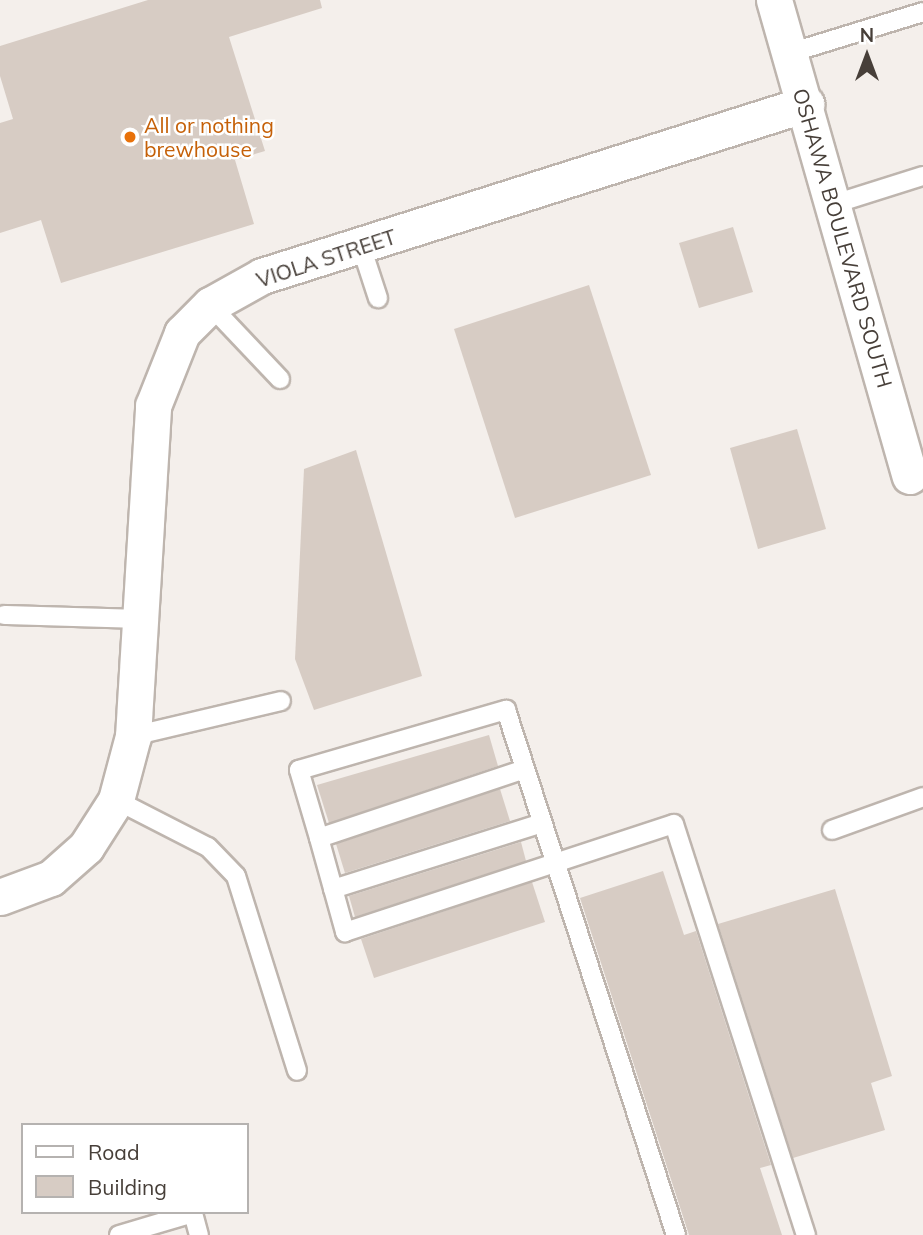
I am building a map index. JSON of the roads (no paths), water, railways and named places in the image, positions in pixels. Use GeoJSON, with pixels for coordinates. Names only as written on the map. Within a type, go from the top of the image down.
{"type":"FeatureCollection","features":[{"type":"Feature","properties":{"kind":"street","name":"OSHAWA BOULEVARD SOUTH"},"geometry":{"type":"LineString","coordinates":[[774,0],[806,104],[910,476]]}},
{"type":"Feature","properties":{"kind":"street","name":"VIOLA STREET"},"geometry":{"type":"LineString","coordinates":[[0,898],[51,878],[86,847],[116,800],[133,736],[153,407],[182,333],[210,305],[262,276],[806,104]]}},
{"type":"Feature","properties":{"kind":"lane"},"geometry":{"type":"LineString","coordinates":[[790,53],[923,12]]}},
{"type":"Feature","properties":{"kind":"lane"},"geometry":{"type":"LineString","coordinates":[[834,204],[923,176]]}},
{"type":"Feature","properties":{"kind":"lane"},"geometry":{"type":"LineString","coordinates":[[361,246],[378,298]]}},
{"type":"Feature","properties":{"kind":"lane"},"geometry":{"type":"LineString","coordinates":[[210,305],[280,379]]}},
{"type":"Feature","properties":{"kind":"lane"},"geometry":{"type":"LineString","coordinates":[[4,615],[140,619]]}},
{"type":"Feature","properties":{"kind":"lane"},"geometry":{"type":"LineString","coordinates":[[133,736],[281,701]]}},
{"type":"Feature","properties":{"kind":"lane"},"geometry":{"type":"LineString","coordinates":[[676,1235],[554,860],[542,823],[506,710],[299,770],[345,932],[554,860],[674,824],[806,1235]]}},
{"type":"Feature","properties":{"kind":"lane"},"geometry":{"type":"LineString","coordinates":[[319,838],[525,769]]}},
{"type":"Feature","properties":{"kind":"lane"},"geometry":{"type":"LineString","coordinates":[[832,830],[923,797]]}},
{"type":"Feature","properties":{"kind":"lane"},"geometry":{"type":"LineString","coordinates":[[116,800],[208,847],[236,876],[297,1071]]}},
{"type":"Feature","properties":{"kind":"lane"},"geometry":{"type":"LineString","coordinates":[[333,889],[542,823]]}},
{"type":"Feature","properties":{"kind":"lane"},"geometry":{"type":"LineString","coordinates":[[119,1235],[190,1214]]}},
{"type":"Feature","properties":{"kind":"lane"},"geometry":{"type":"LineString","coordinates":[[193,1214],[199,1235]]}},
{"type":"Feature","properties":{"kind":"place","name":"All or nothing brewhouse"},"geometry":{"type":"Point","coordinates":[130,137]}}]}
